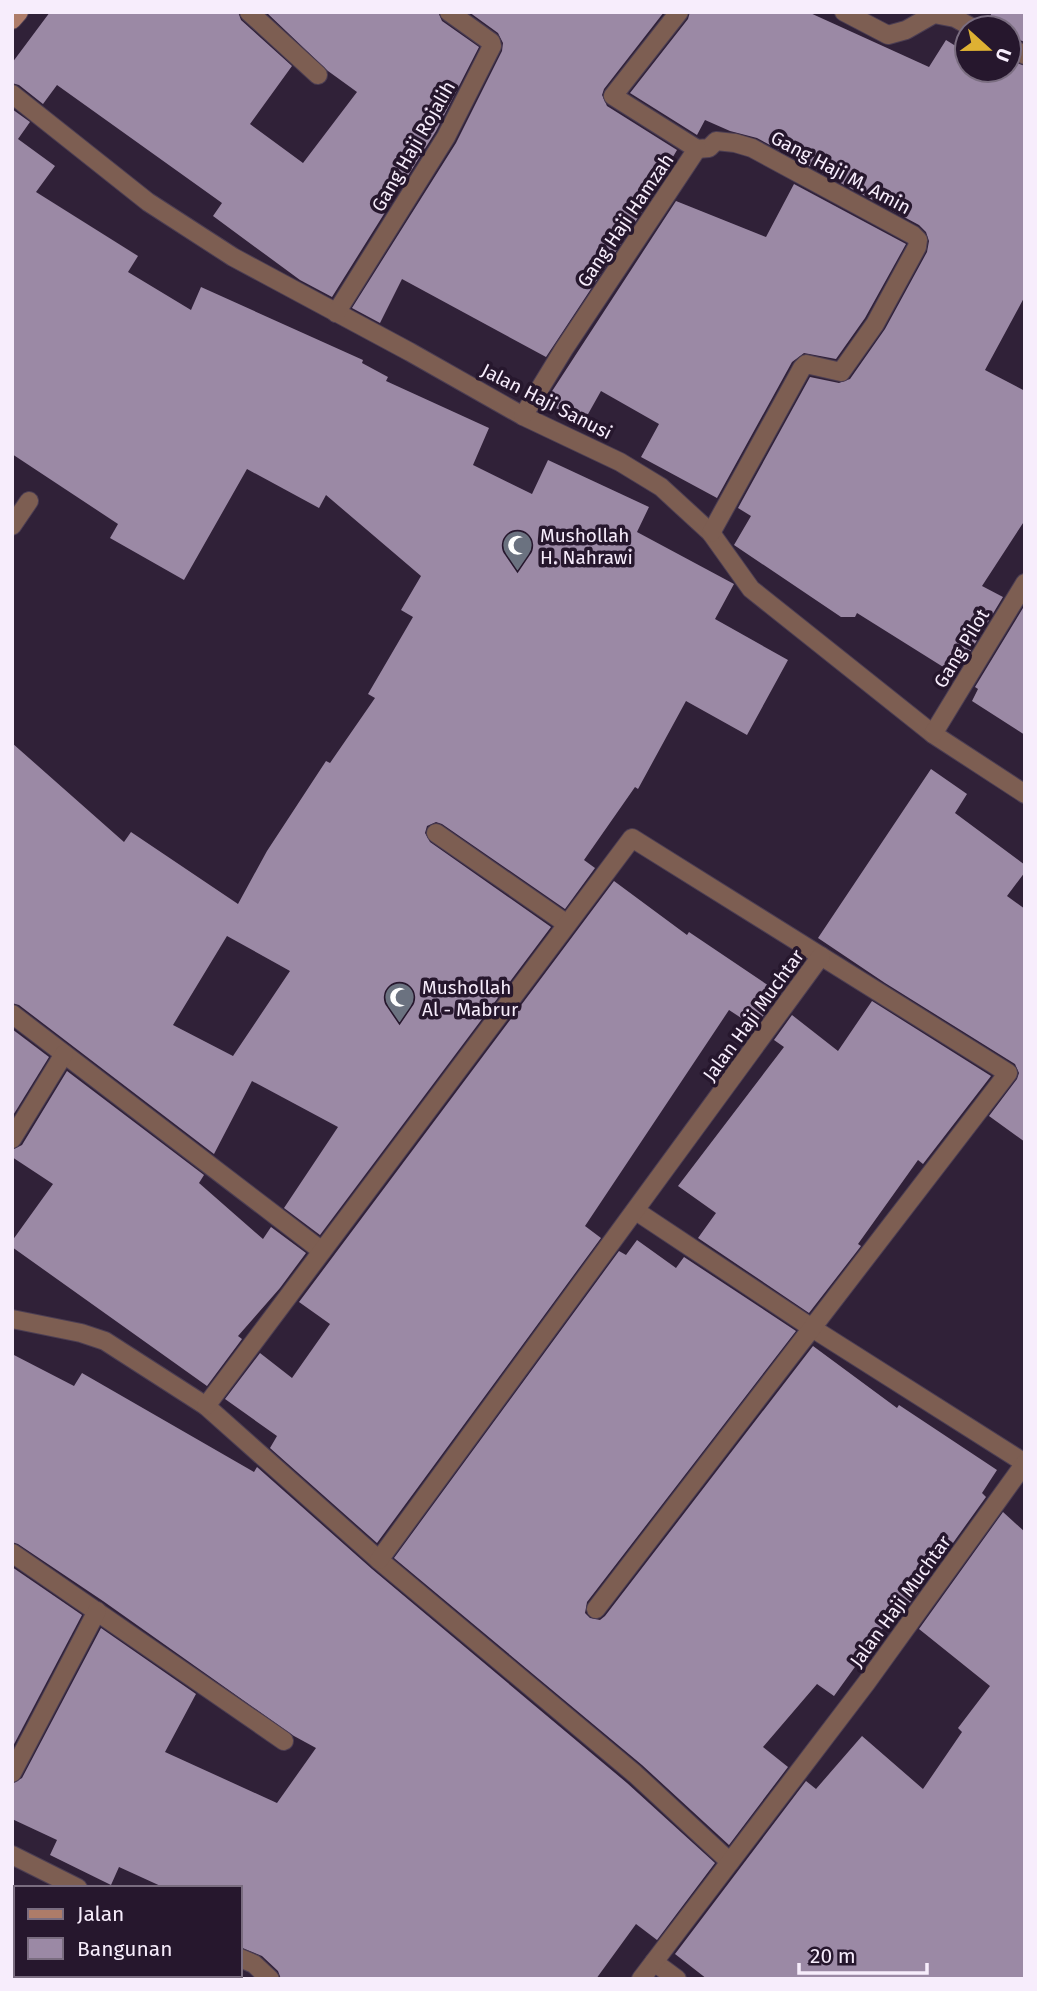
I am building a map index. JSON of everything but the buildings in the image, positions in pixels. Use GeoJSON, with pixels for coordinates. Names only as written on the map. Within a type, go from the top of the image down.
{"type":"FeatureCollection","features":[{"type":"Feature","properties":{"kind":"street"},"geometry":{"type":"LineString","coordinates":[[12,20],[19,12]]}},
{"type":"Feature","properties":{"kind":"street"},"geometry":{"type":"LineString","coordinates":[[249,12],[318,75]]}},
{"type":"Feature","properties":{"kind":"street","name":"Gang Haji Rojalih"},"geometry":{"type":"LineString","coordinates":[[336,313],[446,136],[492,46],[491,42],[449,12]]}},
{"type":"Feature","properties":{"kind":"street","name":"Gang Haji Hamzah"},"geometry":{"type":"LineString","coordinates":[[523,416],[564,349],[697,149],[613,96],[679,12]]}},
{"type":"Feature","properties":{"kind":"street"},"geometry":{"type":"LineString","coordinates":[[844,12],[888,35],[906,30],[934,14],[953,17]]}},
{"type":"Feature","properties":{"kind":"street","name":"Jalan Haji Sanusi"},"geometry":{"type":"LineString","coordinates":[[12,94],[148,202],[233,257],[523,416],[620,462],[661,487],[711,533],[751,589],[933,734],[1025,794]]}},
{"type":"Feature","properties":{"kind":"street","name":"Gang Haji M. Amin"},"geometry":{"type":"LineString","coordinates":[[697,149],[709,148],[716,141],[752,148],[918,240],[917,247],[875,324],[841,372],[806,364],[802,368],[711,533]]}},
{"type":"Feature","properties":{"kind":"street"},"geometry":{"type":"LineString","coordinates":[[12,526],[29,501]]}},
{"type":"Feature","properties":{"kind":"street","name":"Gang Pilot"},"geometry":{"type":"LineString","coordinates":[[933,734],[1025,583]]}},
{"type":"Feature","properties":{"kind":"street"},"geometry":{"type":"LineString","coordinates":[[206,1406],[567,924],[436,834]]}},
{"type":"Feature","properties":{"kind":"street","name":"Jalan Haji Muchtar"},"geometry":{"type":"LineString","coordinates":[[379,1560],[821,956],[632,838],[567,924]]}},
{"type":"Feature","properties":{"kind":"street"},"geometry":{"type":"LineString","coordinates":[[596,1609],[1007,1073],[821,956]]}},
{"type":"Feature","properties":{"kind":"street"},"geometry":{"type":"LineString","coordinates":[[12,1014],[322,1251]]}},
{"type":"Feature","properties":{"kind":"street"},"geometry":{"type":"LineString","coordinates":[[12,1139],[64,1054]]}},
{"type":"Feature","properties":{"kind":"street","name":"Jalan Haji Muchtar"},"geometry":{"type":"LineString","coordinates":[[636,1211],[812,1328],[1025,1463],[867,1682],[641,1979]]}},
{"type":"Feature","properties":{"kind":"street"},"geometry":{"type":"LineString","coordinates":[[12,1319],[81,1333],[105,1341],[206,1406],[379,1560],[635,1774],[730,1862]]}},
{"type":"Feature","properties":{"kind":"street"},"geometry":{"type":"LineString","coordinates":[[12,1553],[284,1741]]}},
{"type":"Feature","properties":{"kind":"street"},"geometry":{"type":"LineString","coordinates":[[12,1773],[97,1611]]}},
{"type":"Feature","properties":{"kind":"street"},"geometry":{"type":"LineString","coordinates":[[12,1855],[74,1886]]}},
{"type":"Feature","properties":{"kind":"street"},"geometry":{"type":"LineString","coordinates":[[242,1959],[254,1964],[270,1979]]}},
{"type":"Feature","properties":{"kind":"street"},"geometry":{"type":"LineString","coordinates":[[654,1962],[677,1979]]}},
{"type":"Feature","properties":{"kind":"place","name":"Mushollah H. Nahrawi"},"geometry":{"type":"Point","coordinates":[517,573]}},
{"type":"Feature","properties":{"kind":"place","name":"Mushollah Al - Mabrur"},"geometry":{"type":"Point","coordinates":[399,1025]}}]}
